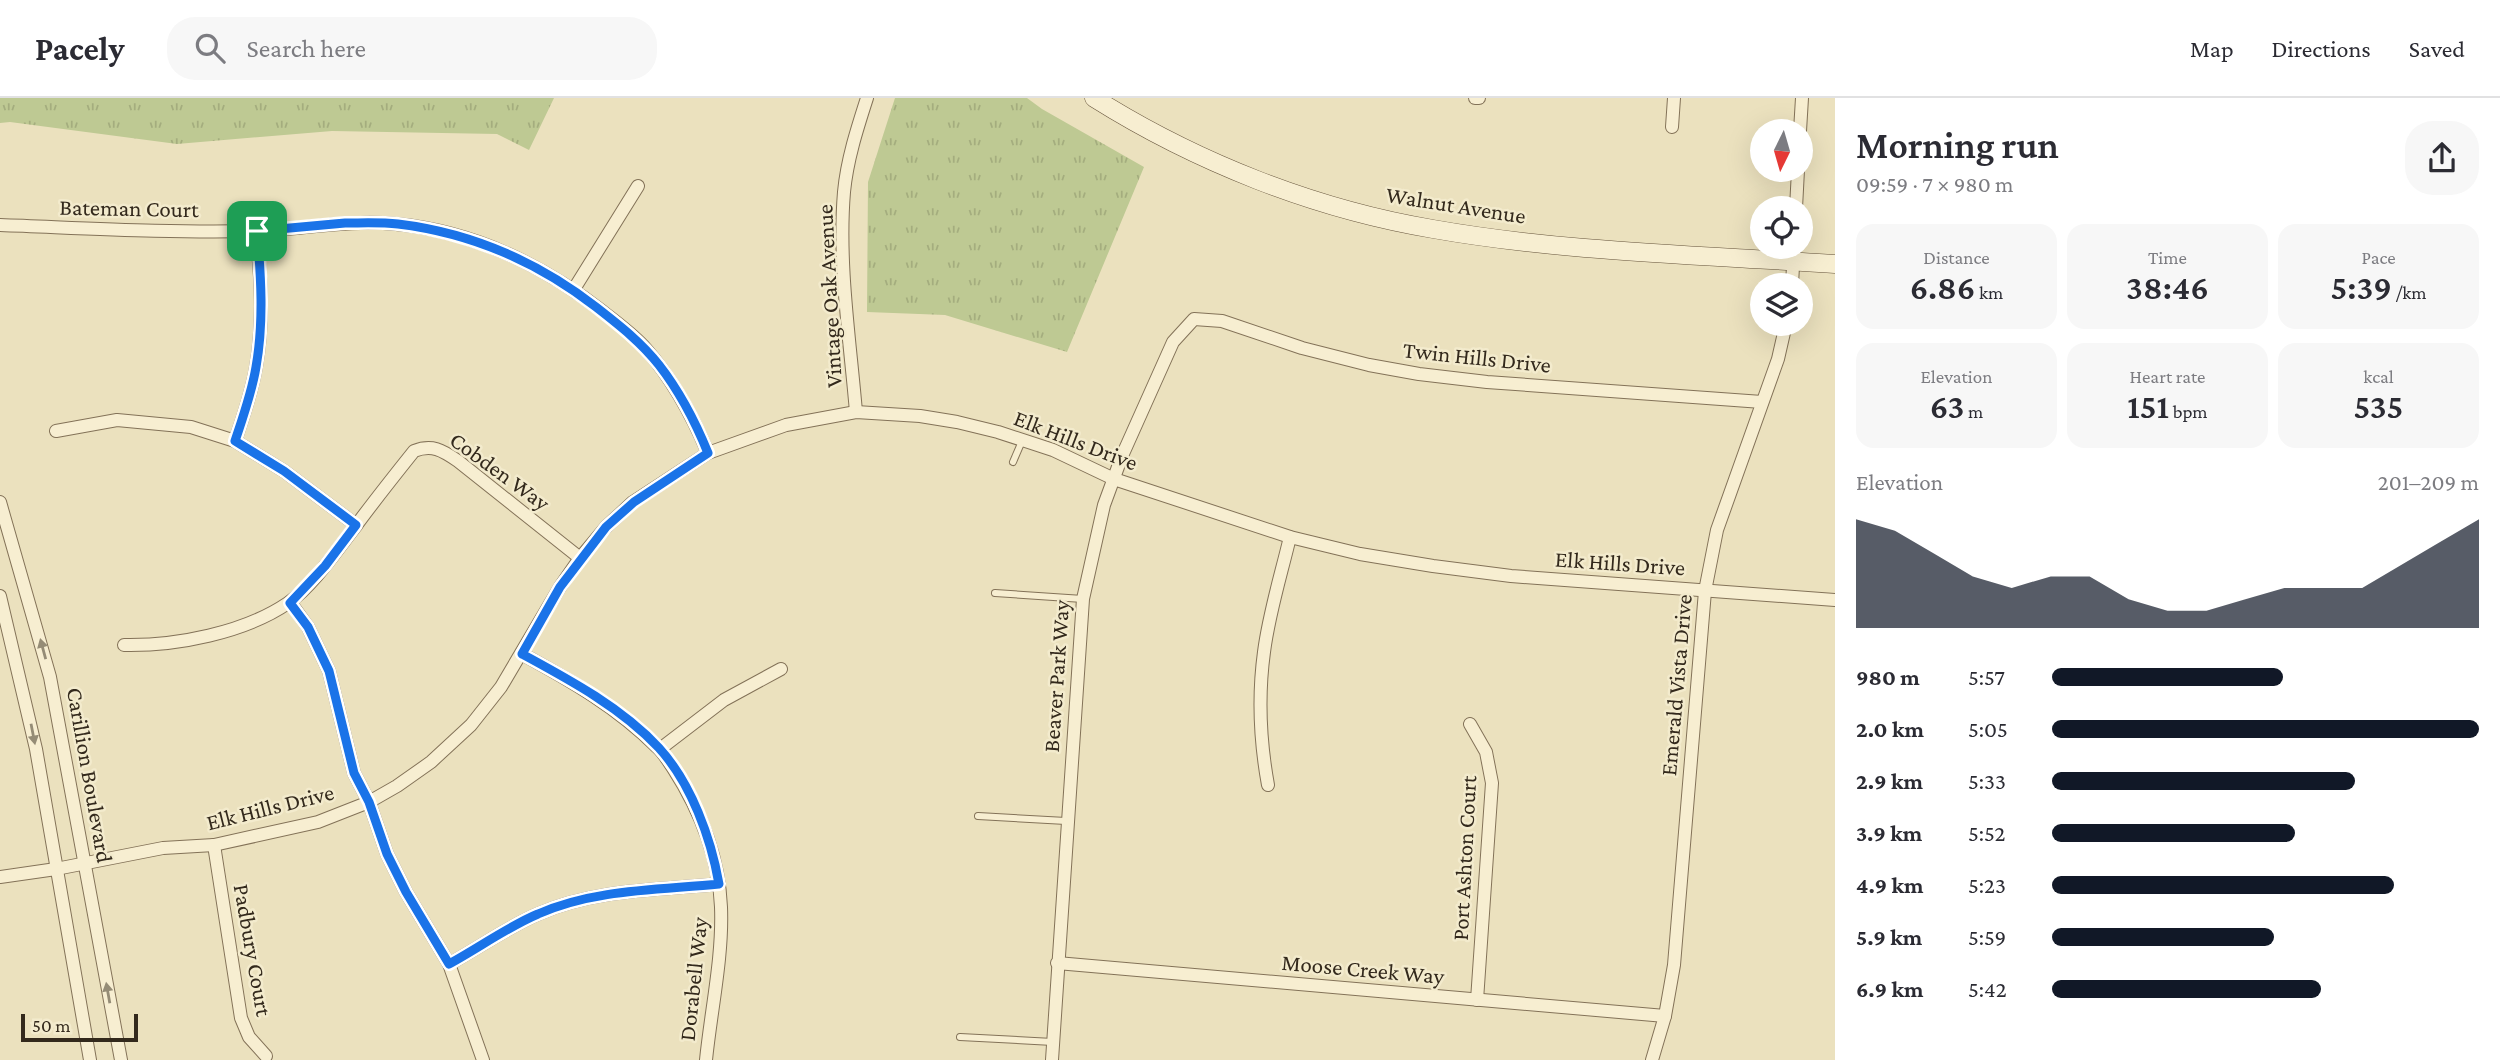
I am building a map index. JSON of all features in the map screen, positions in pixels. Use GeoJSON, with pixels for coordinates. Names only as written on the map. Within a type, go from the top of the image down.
{"type":"FeatureCollection","features":[{"type":"Feature","properties":{"kind":"street","name":"Vintage Oak Avenue"},"geometry":{"type":"LineString","coordinates":[[856,412],[846,305],[844,192],[853,141],[867,98]]}},
{"type":"Feature","properties":{"kind":"street","name":"Walnut Avenue"},"geometry":{"type":"LineString","coordinates":[[1094,98],[1216,163],[1313,199],[1397,222],[1482,237],[1545,244],[1750,252]]}},
{"type":"Feature","properties":{"kind":"street"},"geometry":{"type":"LineString","coordinates":[[1672,127],[1674,98]]}},
{"type":"Feature","properties":{"kind":"street"},"geometry":{"type":"LineString","coordinates":[[1801,119],[1802,98]]}},
{"type":"Feature","properties":{"kind":"street"},"geometry":{"type":"LineString","coordinates":[[574,289],[639,186]]}},
{"type":"Feature","properties":{"kind":"street","name":"Bateman Court"},"geometry":{"type":"LineString","coordinates":[[0,225],[257,231],[345,223],[395,223],[442,231],[485,243],[523,260],[574,289],[644,346],[678,392],[708,453]]}},
{"type":"Feature","properties":{"kind":"street"},"geometry":{"type":"LineString","coordinates":[[235,441],[256,368],[260,271],[257,231]]}},
{"type":"Feature","properties":{"kind":"street","name":"Walnut Avenue"},"geometry":{"type":"LineString","coordinates":[[1813,259],[1835,264]]}},
{"type":"Feature","properties":{"kind":"street","name":"Twin Hills Drive"},"geometry":{"type":"LineString","coordinates":[[1194,319],[1222,321],[1303,348],[1369,365],[1419,374],[1487,382],[1762,402]]}},
{"type":"Feature","properties":{"kind":"street","name":"Beaver Park Way"},"geometry":{"type":"LineString","coordinates":[[1052,1060],[1083,599],[1104,505],[1114,479],[1173,342],[1194,319]]}},
{"type":"Feature","properties":{"kind":"street","name":"Emerald Vista Drive"},"geometry":{"type":"LineString","coordinates":[[1652,1060],[1665,1016],[1674,965],[1704,591],[1717,530],[1784,336]]}},
{"type":"Feature","properties":{"kind":"street","name":"Elk Hills Drive"},"geometry":{"type":"LineString","coordinates":[[0,877],[57,869],[163,848],[214,845],[318,822],[369,802],[431,762],[471,725],[501,687],[540,619],[580,558],[606,527],[634,502],[708,453],[786,425],[856,412],[920,416],[957,422],[1053,450],[1114,479],[1290,537],[1360,554],[1511,576],[1835,600]]}},
{"type":"Feature","properties":{"kind":"street"},"geometry":{"type":"LineString","coordinates":[[56,431],[117,420],[191,427],[235,441],[284,471],[356,525]]}},
{"type":"Feature","properties":{"kind":"street","name":"Cobden Way"},"geometry":{"type":"LineString","coordinates":[[290,603],[325,566],[414,451],[427,446],[442,450],[458,461],[580,558]]}},
{"type":"Feature","properties":{"kind":"street","name":"Carillion Boulevard"},"geometry":{"type":"LineString","coordinates":[[0,502],[50,677],[121,1060]]}},
{"type":"Feature","properties":{"kind":"street"},"geometry":{"type":"LineString","coordinates":[[1268,785],[1260,713],[1261,678],[1270,622],[1290,537]]}},
{"type":"Feature","properties":{"kind":"street"},"geometry":{"type":"LineString","coordinates":[[0,596],[26,701],[90,1060]]}},
{"type":"Feature","properties":{"kind":"street"},"geometry":{"type":"LineString","coordinates":[[124,645],[152,645],[189,640],[255,620],[290,603],[308,627],[329,671],[354,773],[369,802],[387,854],[406,892],[449,964],[483,1060]]}},
{"type":"Feature","properties":{"kind":"street","name":"Dorabell Way"},"geometry":{"type":"LineString","coordinates":[[522,654],[572,682],[616,712],[660,749],[697,810],[710,843],[719,884],[720,933],[706,1060]]}},
{"type":"Feature","properties":{"kind":"street"},"geometry":{"type":"LineString","coordinates":[[660,749],[724,700],[781,669]]}},
{"type":"Feature","properties":{"kind":"street","name":"Port Ashton Court"},"geometry":{"type":"LineString","coordinates":[[1470,724],[1486,751],[1492,783],[1477,1000]]}},
{"type":"Feature","properties":{"kind":"street","name":"Padbury Court"},"geometry":{"type":"LineString","coordinates":[[214,845],[241,1018],[249,1037],[267,1056]]}},
{"type":"Feature","properties":{"kind":"street"},"geometry":{"type":"LineString","coordinates":[[449,964],[537,914],[559,906],[618,893],[719,884]]}},
{"type":"Feature","properties":{"kind":"street","name":"Moose Creek Way"},"geometry":{"type":"LineString","coordinates":[[1057,963],[1665,1016]]}},
{"type":"Feature","properties":{"kind":"lane"},"geometry":{"type":"LineString","coordinates":[[1013,463],[1022,441]]}},
{"type":"Feature","properties":{"kind":"lane"},"geometry":{"type":"LineString","coordinates":[[995,593],[1083,599]]}},
{"type":"Feature","properties":{"kind":"lane"},"geometry":{"type":"LineString","coordinates":[[978,816],[1066,821]]}},
{"type":"Feature","properties":{"kind":"lane"},"geometry":{"type":"LineString","coordinates":[[960,1037],[1054,1042]]}},
{"type":"Feature","properties":{"kind":"green space"},"geometry":{"type":"Polygon","coordinates":[[[0,98],[554,98],[529,150],[497,134],[332,131],[177,144],[10,122],[0,123],[0,98]]]}},
{"type":"Feature","properties":{"kind":"green space"},"geometry":{"type":"Polygon","coordinates":[[[895,98],[1027,98],[1144,167],[1067,352],[945,315],[867,312],[868,182],[895,98]]]}},
{"type":"Feature","properties":{"kind":"route"},"geometry":{"type":"LineString","coordinates":[[345,223],[395,223],[442,231],[485,243],[535,265],[574,289],[644,346],[660,366],[691,414],[708,453],[634,502],[606,527],[560,587],[522,654],[572,682],[627,720],[660,749],[697,810],[710,843],[719,884],[618,893],[559,906],[537,914],[449,964],[406,892],[387,854],[369,802],[354,773],[329,671],[308,627],[290,603],[325,566],[356,525],[284,471],[235,441],[256,368],[260,324],[257,231],[345,223]]}}]}
